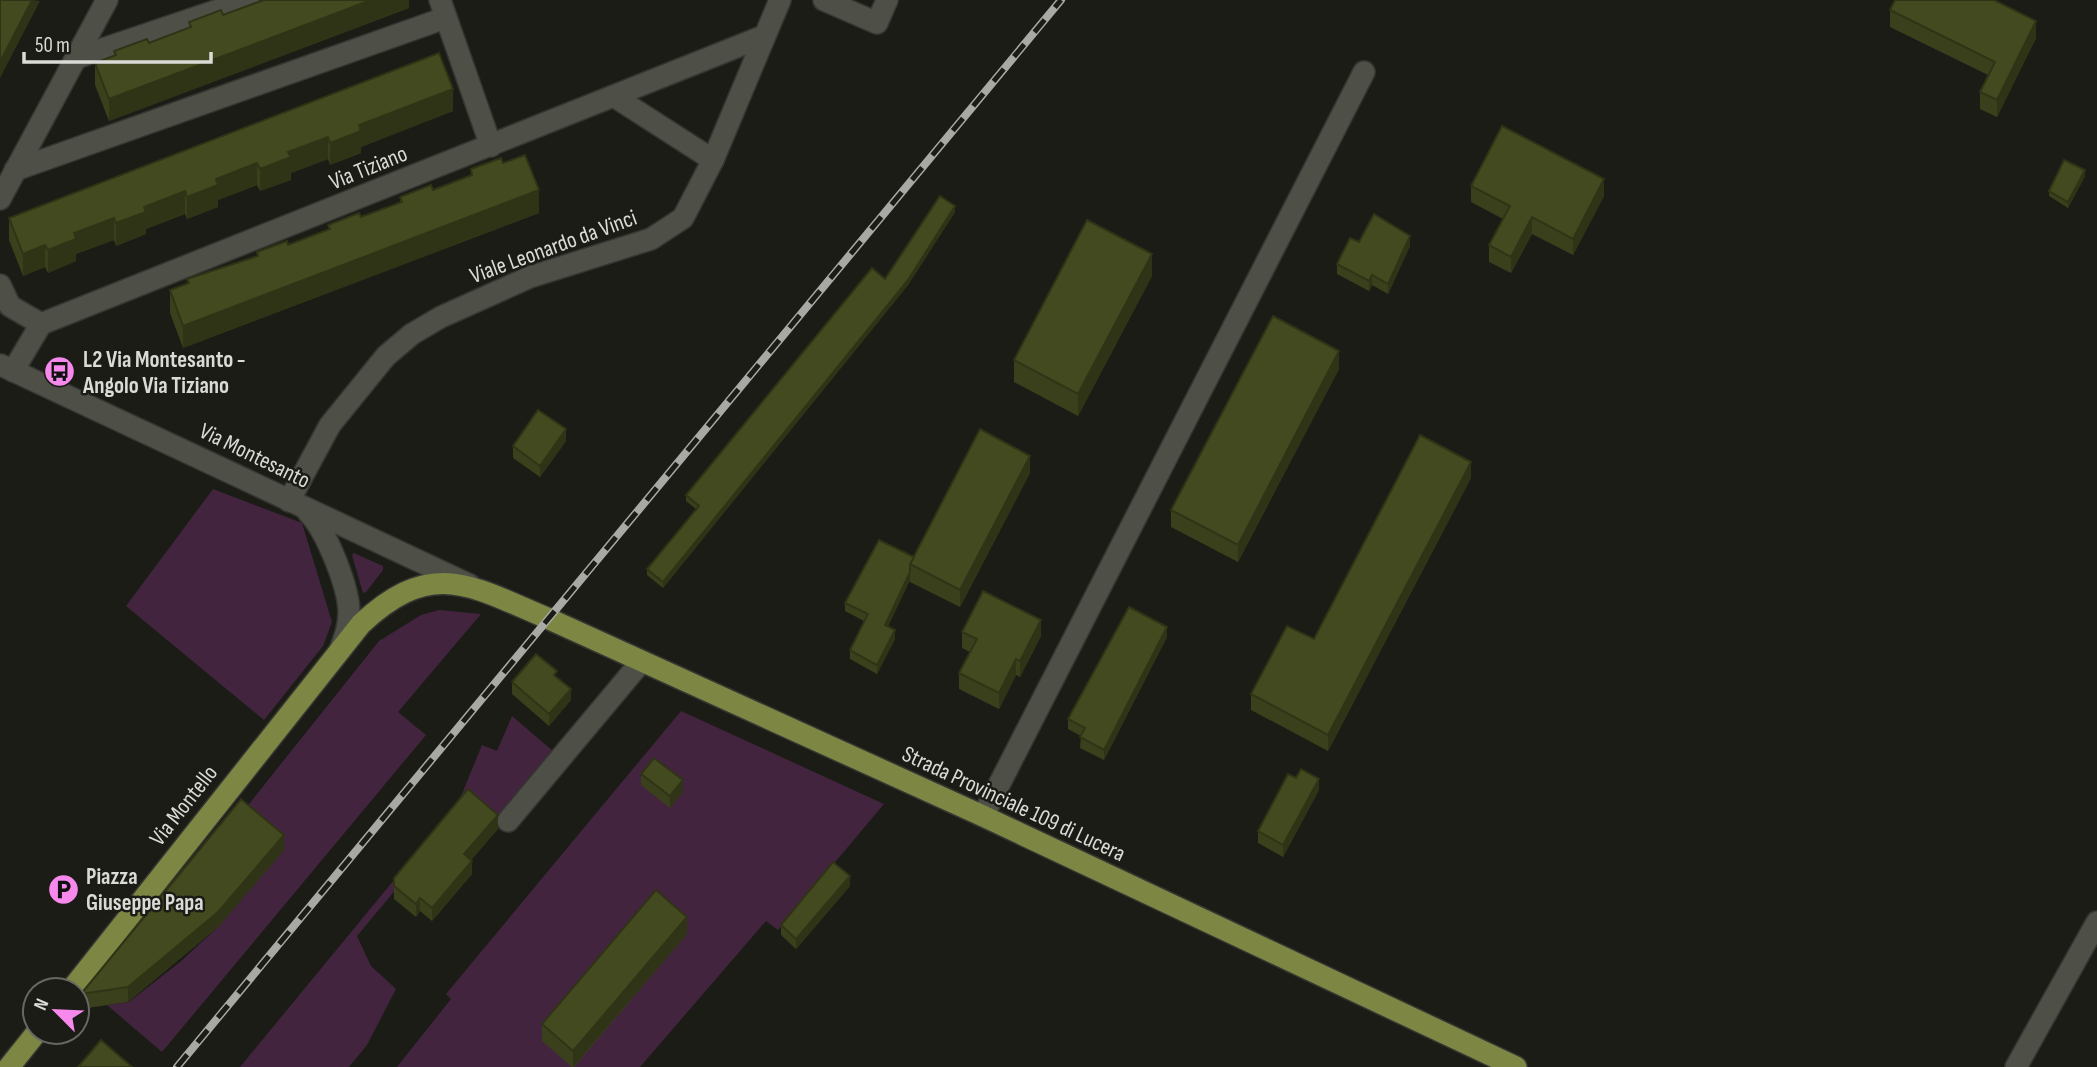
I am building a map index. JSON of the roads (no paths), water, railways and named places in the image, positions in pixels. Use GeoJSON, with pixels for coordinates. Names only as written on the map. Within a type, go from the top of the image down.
{"type":"FeatureCollection","features":[{"type":"Feature","properties":{"kind":"main road","name":"Via Montello"},"geometry":{"type":"LineString","coordinates":[[82,976],[338,654],[377,610],[411,589],[444,582],[487,593]]}},
{"type":"Feature","properties":{"kind":"main road","name":"Strada Provinciale 109 di Lucera"},"geometry":{"type":"LineString","coordinates":[[487,593],[983,816],[1516,1067]]}},
{"type":"Feature","properties":{"kind":"main road"},"geometry":{"type":"LineString","coordinates":[[9,1067],[26,1046]]}},
{"type":"Feature","properties":{"kind":"street"},"geometry":{"type":"LineString","coordinates":[[0,199],[107,0]]}},
{"type":"Feature","properties":{"kind":"street"},"geometry":{"type":"LineString","coordinates":[[76,58],[248,0]]}},
{"type":"Feature","properties":{"kind":"street","name":"Viale Leonardo da Vinci"},"geometry":{"type":"LineString","coordinates":[[297,504],[330,425],[386,356],[412,334],[440,317],[530,277],[650,239],[683,218],[713,160],[780,0]]}},
{"type":"Feature","properties":{"kind":"street"},"geometry":{"type":"LineString","coordinates":[[824,0],[877,23],[887,0]]}},
{"type":"Feature","properties":{"kind":"street"},"geometry":{"type":"LineString","coordinates":[[15,170],[443,9],[491,146]]}},
{"type":"Feature","properties":{"kind":"street","name":"Via Tiziano"},"geometry":{"type":"LineString","coordinates":[[41,324],[764,36]]}},
{"type":"Feature","properties":{"kind":"street"},"geometry":{"type":"LineString","coordinates":[[983,816],[1364,72]]}},
{"type":"Feature","properties":{"kind":"street"},"geometry":{"type":"LineString","coordinates":[[615,97],[713,160]]}},
{"type":"Feature","properties":{"kind":"street"},"geometry":{"type":"LineString","coordinates":[[0,285],[10,306],[41,324],[6,368]]}},
{"type":"Feature","properties":{"kind":"street","name":"Via Montesanto"},"geometry":{"type":"LineString","coordinates":[[6,368],[487,593]]}},
{"type":"Feature","properties":{"kind":"street","name":"Via Montello"},"geometry":{"type":"LineString","coordinates":[[297,504],[323,532],[347,598],[348,626],[338,654]]}},
{"type":"Feature","properties":{"kind":"street"},"geometry":{"type":"LineString","coordinates":[[508,821],[641,662]]}},
{"type":"Feature","properties":{"kind":"street"},"geometry":{"type":"LineString","coordinates":[[2017,1067],[2097,922]]}},
{"type":"Feature","properties":{"kind":"railway"},"geometry":{"type":"LineString","coordinates":[[177,1067],[1061,0]]}},
{"type":"Feature","properties":{"kind":"place","name":"L2 Via Montesanto - Angolo Via Tiziano"},"geometry":{"type":"Point","coordinates":[60,372]}},
{"type":"Feature","properties":{"kind":"place","name":"Piazza Giuseppe Papa"},"geometry":{"type":"Point","coordinates":[63,889]}}]}
